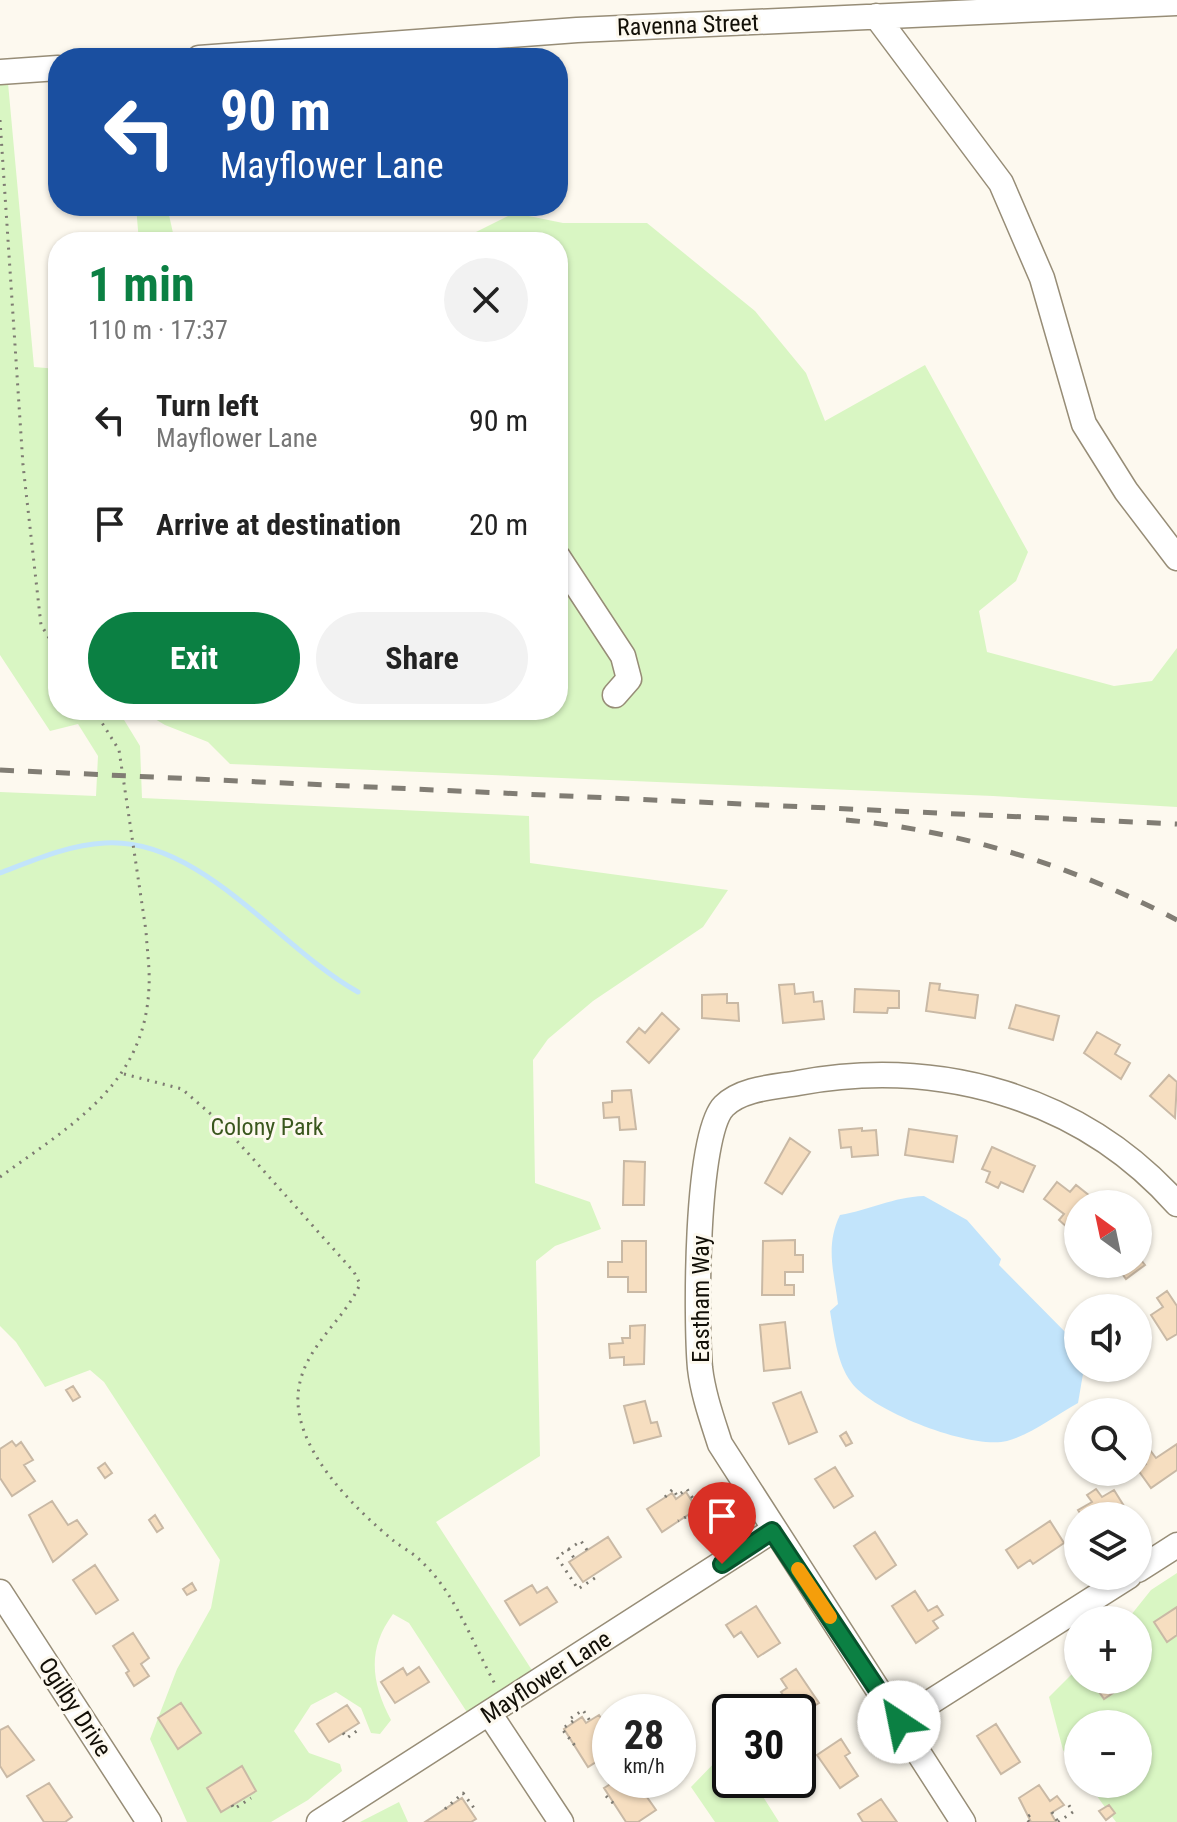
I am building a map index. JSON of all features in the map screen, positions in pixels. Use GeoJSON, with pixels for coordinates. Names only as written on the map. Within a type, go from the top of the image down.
{"type":"FeatureCollection","features":[{"type":"Feature","properties":{"kind":"street","name":"Ravenna Street"},"geometry":{"type":"LineString","coordinates":[[334,48],[577,30],[1177,3]]}},
{"type":"Feature","properties":{"kind":"street"},"geometry":{"type":"LineString","coordinates":[[876,16],[1001,183],[1042,278],[1084,424],[1126,491],[1177,558]]}},
{"type":"Feature","properties":{"kind":"street"},"geometry":{"type":"LineString","coordinates":[[0,72],[48,69]]}},
{"type":"Feature","properties":{"kind":"street"},"geometry":{"type":"LineString","coordinates":[[568,572],[623,656],[629,679],[615,695]]}},
{"type":"Feature","properties":{"kind":"street","name":"Eastham Way"},"geometry":{"type":"LineString","coordinates":[[963,1822],[772,1531],[720,1444],[701,1372],[698,1333],[705,1172],[723,1106],[738,1097],[827,1077],[888,1073],[957,1080],[1040,1104],[1085,1127],[1134,1161],[1177,1204]]}},
{"type":"Feature","properties":{"kind":"street","name":"Mayflower Lane"},"geometry":{"type":"LineString","coordinates":[[319,1822],[494,1702],[772,1531]]}},
{"type":"Feature","properties":{"kind":"street"},"geometry":{"type":"LineString","coordinates":[[1152,1561],[1177,1545]]}},
{"type":"Feature","properties":{"kind":"street"},"geometry":{"type":"LineString","coordinates":[[899,1722],[1107,1590]]}},
{"type":"Feature","properties":{"kind":"street","name":"Ogilby Drive"},"geometry":{"type":"LineString","coordinates":[[0,1592],[149,1822]]}},
{"type":"Feature","properties":{"kind":"street"},"geometry":{"type":"LineString","coordinates":[[494,1702],[561,1822]]}},
{"type":"Feature","properties":{"kind":"path"},"geometry":{"type":"LineString","coordinates":[[0,120],[23,465],[41,625],[48,636]]}},
{"type":"Feature","properties":{"kind":"path"},"geometry":{"type":"LineString","coordinates":[[0,1177],[87,1113],[124,1074],[142,1036],[148,999],[146,931],[119,750],[100,720]]}},
{"type":"Feature","properties":{"kind":"path"},"geometry":{"type":"LineString","coordinates":[[124,1074],[182,1089],[221,1123],[354,1272],[360,1284],[354,1297],[313,1352],[299,1383],[301,1420],[313,1450],[331,1479],[364,1515],[425,1564],[443,1588],[494,1702]]}},
{"type":"Feature","properties":{"kind":"path"},"geometry":{"type":"LineString","coordinates":[[665,1497],[673,1489],[677,1496],[687,1489],[700,1510],[678,1521]]}},
{"type":"Feature","properties":{"kind":"path"},"geometry":{"type":"LineString","coordinates":[[587,1550],[581,1541],[557,1557],[578,1589],[595,1578]]}},
{"type":"Feature","properties":{"kind":"path"},"geometry":{"type":"LineString","coordinates":[[568,1549],[574,1558]]}},
{"type":"Feature","properties":{"kind":"path"},"geometry":{"type":"LineString","coordinates":[[576,1747],[562,1729],[583,1710],[590,1721]]}},
{"type":"Feature","properties":{"kind":"path"},"geometry":{"type":"LineString","coordinates":[[343,1733],[347,1738],[358,1730]]}},
{"type":"Feature","properties":{"kind":"path"},"geometry":{"type":"LineString","coordinates":[[445,1809],[443,1806],[463,1793],[474,1808]]}},
{"type":"Feature","properties":{"kind":"path"},"geometry":{"type":"LineString","coordinates":[[232,1805],[234,1809],[251,1798]]}},
{"type":"Feature","properties":{"kind":"path"},"geometry":{"type":"LineString","coordinates":[[607,1798],[613,1808],[616,1806]]}},
{"type":"Feature","properties":{"kind":"path"},"geometry":{"type":"LineString","coordinates":[[1052,1812],[1058,1822],[1073,1812],[1067,1802]]}},
{"type":"Feature","properties":{"kind":"path"},"geometry":{"type":"LineString","coordinates":[[1029,1822],[1026,1818],[1030,1815]]}},
{"type":"Feature","properties":{"kind":"green space","name":"Colony Park"},"geometry":{"type":"Polygon","coordinates":[[[0,72],[7,72],[34,367],[48,368],[48,720],[124,720],[140,746],[142,798],[529,816],[530,863],[728,890],[703,927],[593,1001],[548,1039],[533,1060],[535,1183],[590,1202],[601,1229],[555,1246],[536,1261],[540,1456],[436,1522],[539,1681],[474,1723],[409,1623],[393,1614],[379,1640],[375,1666],[379,1692],[391,1720],[380,1734],[371,1733],[361,1708],[336,1692],[311,1705],[294,1731],[309,1753],[340,1764],[342,1771],[308,1800],[271,1822],[187,1822],[150,1739],[177,1669],[211,1608],[220,1560],[104,1382],[90,1370],[45,1387],[16,1342],[0,1326],[0,792],[96,796],[98,756],[78,724],[50,731],[0,655],[0,72]]]}},
{"type":"Feature","properties":{"kind":"green space"},"geometry":{"type":"Polygon","coordinates":[[[137,216],[169,216],[173,232],[138,232],[137,216]]]}},
{"type":"Feature","properties":{"kind":"green space"},"geometry":{"type":"Polygon","coordinates":[[[508,216],[529,216],[563,223],[647,223],[755,311],[806,373],[825,421],[925,365],[1028,552],[1016,581],[979,611],[987,652],[1114,686],[1152,681],[1177,648],[1177,807],[993,796],[230,764],[208,742],[157,720],[568,720],[568,232],[476,232],[508,216]]]}},
{"type":"Feature","properties":{"kind":"green space"},"geometry":{"type":"Polygon","coordinates":[[[1177,1573],[1177,1822],[1116,1822],[1098,1798],[1152,1798],[1152,1710],[1064,1710],[1064,1751],[1049,1697],[1064,1682],[1064,1694],[1152,1694],[1152,1606],[1138,1606],[1152,1589],[1177,1573]]]}},
{"type":"Feature","properties":{"kind":"green space"},"geometry":{"type":"Polygon","coordinates":[[[712,1765],[712,1798],[764,1798],[779,1822],[715,1822],[696,1794],[696,1782],[712,1765]]]}},
{"type":"Feature","properties":{"kind":"green space"},"geometry":{"type":"Polygon","coordinates":[[[399,1802],[408,1822],[360,1822],[399,1802]]]}},
{"type":"Feature","properties":{"kind":"water"},"geometry":{"type":"Polygon","coordinates":[[[924,1196],[967,1220],[1001,1259],[999,1265],[1064,1331],[1064,1382],[1082,1382],[1079,1398],[1064,1398],[1064,1411],[1007,1441],[970,1440],[900,1416],[879,1405],[851,1382],[842,1366],[830,1311],[838,1304],[832,1248],[835,1226],[840,1215],[924,1196]]]}},
{"type":"Feature","properties":{"kind":"building"},"geometry":{"type":"Polygon","coordinates":[[[930,983],[940,984],[939,990],[978,995],[975,1018],[926,1011],[930,983]]]}},
{"type":"Feature","properties":{"kind":"building"},"geometry":{"type":"Polygon","coordinates":[[[794,984],[795,994],[813,992],[814,1002],[822,1001],[824,1019],[783,1023],[779,985],[794,984]]]}},
{"type":"Feature","properties":{"kind":"building"},"geometry":{"type":"Polygon","coordinates":[[[855,989],[899,991],[899,1008],[888,1008],[887,1013],[854,1012],[855,989]]]}},
{"type":"Feature","properties":{"kind":"building"},"geometry":{"type":"Polygon","coordinates":[[[727,994],[727,1003],[738,1003],[739,1021],[702,1018],[702,995],[727,994]]]}},
{"type":"Feature","properties":{"kind":"building"},"geometry":{"type":"Polygon","coordinates":[[[1016,1005],[1059,1016],[1053,1040],[1009,1028],[1016,1005]]]}},
{"type":"Feature","properties":{"kind":"building"},"geometry":{"type":"Polygon","coordinates":[[[662,1013],[679,1029],[649,1063],[627,1042],[639,1028],[645,1033],[662,1013]]]}},
{"type":"Feature","properties":{"kind":"building"},"geometry":{"type":"Polygon","coordinates":[[[1097,1032],[1120,1045],[1115,1054],[1130,1063],[1121,1079],[1084,1053],[1097,1032]]]}},
{"type":"Feature","properties":{"kind":"building"},"geometry":{"type":"Polygon","coordinates":[[[1169,1075],[1177,1082],[1175,1118],[1150,1096],[1169,1075]]]}},
{"type":"Feature","properties":{"kind":"building"},"geometry":{"type":"Polygon","coordinates":[[[631,1090],[636,1129],[620,1130],[619,1117],[604,1118],[603,1103],[612,1102],[612,1091],[631,1090]]]}},
{"type":"Feature","properties":{"kind":"building"},"geometry":{"type":"Polygon","coordinates":[[[862,1128],[862,1131],[876,1130],[878,1155],[852,1157],[851,1147],[841,1148],[839,1130],[862,1128]]]}},
{"type":"Feature","properties":{"kind":"building"},"geometry":{"type":"Polygon","coordinates":[[[909,1129],[957,1136],[953,1162],[905,1155],[909,1129]]]}},
{"type":"Feature","properties":{"kind":"building"},"geometry":{"type":"Polygon","coordinates":[[[790,1138],[810,1152],[782,1194],[765,1183],[790,1138]]]}},
{"type":"Feature","properties":{"kind":"building"},"geometry":{"type":"Polygon","coordinates":[[[992,1147],[1035,1166],[1023,1192],[1001,1182],[998,1188],[986,1182],[990,1172],[982,1169],[992,1147]]]}},
{"type":"Feature","properties":{"kind":"building"},"geometry":{"type":"Polygon","coordinates":[[[624,1161],[645,1162],[644,1205],[623,1205],[624,1161]]]}},
{"type":"Feature","properties":{"kind":"building"},"geometry":{"type":"Polygon","coordinates":[[[1057,1182],[1067,1190],[1064,1190],[1064,1214],[1044,1199],[1057,1182]]]}},
{"type":"Feature","properties":{"kind":"building"},"geometry":{"type":"Polygon","coordinates":[[[795,1240],[795,1255],[803,1255],[803,1272],[785,1272],[785,1285],[794,1285],[794,1295],[762,1295],[763,1241],[795,1240]]]}},
{"type":"Feature","properties":{"kind":"building"},"geometry":{"type":"Polygon","coordinates":[[[622,1241],[646,1241],[646,1292],[628,1292],[628,1277],[608,1277],[608,1262],[622,1262],[622,1241]]]}},
{"type":"Feature","properties":{"kind":"building"},"geometry":{"type":"Polygon","coordinates":[[[1167,1291],[1177,1306],[1177,1334],[1167,1340],[1152,1317],[1163,1307],[1157,1298],[1167,1291]]]}},
{"type":"Feature","properties":{"kind":"building"},"geometry":{"type":"Polygon","coordinates":[[[785,1322],[790,1368],[764,1371],[760,1325],[785,1322]]]}},
{"type":"Feature","properties":{"kind":"building"},"geometry":{"type":"Polygon","coordinates":[[[645,1325],[644,1364],[624,1365],[624,1357],[610,1358],[609,1344],[623,1343],[622,1338],[630,1338],[630,1326],[645,1325]]]}},
{"type":"Feature","properties":{"kind":"building"},"geometry":{"type":"Polygon","coordinates":[[[73,1386],[80,1397],[73,1401],[66,1390],[73,1386]]]}},
{"type":"Feature","properties":{"kind":"building"},"geometry":{"type":"Polygon","coordinates":[[[801,1392],[817,1432],[789,1444],[773,1403],[801,1392]]]}},
{"type":"Feature","properties":{"kind":"building"},"geometry":{"type":"Polygon","coordinates":[[[645,1401],[651,1423],[657,1422],[661,1436],[634,1443],[624,1406],[645,1401]]]}},
{"type":"Feature","properties":{"kind":"building"},"geometry":{"type":"Polygon","coordinates":[[[846,1432],[852,1443],[846,1446],[840,1436],[846,1432]]]}},
{"type":"Feature","properties":{"kind":"building"},"geometry":{"type":"Polygon","coordinates":[[[12,1441],[16,1446],[21,1442],[33,1460],[24,1465],[35,1481],[12,1496],[0,1478],[0,1449],[12,1441]]]}},
{"type":"Feature","properties":{"kind":"building"},"geometry":{"type":"Polygon","coordinates":[[[1177,1444],[1177,1470],[1151,1488],[1152,1453],[1156,1458],[1177,1444]]]}},
{"type":"Feature","properties":{"kind":"building"},"geometry":{"type":"Polygon","coordinates":[[[105,1463],[112,1473],[105,1478],[98,1468],[105,1463]]]}},
{"type":"Feature","properties":{"kind":"building"},"geometry":{"type":"Polygon","coordinates":[[[835,1467],[853,1496],[834,1508],[815,1479],[835,1467]]]}},
{"type":"Feature","properties":{"kind":"building"},"geometry":{"type":"Polygon","coordinates":[[[1096,1489],[1102,1497],[1114,1490],[1122,1502],[1092,1502],[1087,1495],[1096,1489]]]}},
{"type":"Feature","properties":{"kind":"building"},"geometry":{"type":"Polygon","coordinates":[[[686,1492],[697,1509],[662,1532],[647,1509],[672,1493],[676,1499],[686,1492]]]}},
{"type":"Feature","properties":{"kind":"building"},"geometry":{"type":"Polygon","coordinates":[[[52,1501],[68,1525],[77,1520],[87,1534],[53,1562],[29,1515],[52,1501]]]}},
{"type":"Feature","properties":{"kind":"building"},"geometry":{"type":"Polygon","coordinates":[[[155,1515],[163,1528],[157,1532],[149,1520],[155,1515]]]}},
{"type":"Feature","properties":{"kind":"building"},"geometry":{"type":"Polygon","coordinates":[[[1050,1521],[1064,1543],[1033,1564],[1030,1560],[1018,1568],[1006,1550],[1050,1521]]]}},
{"type":"Feature","properties":{"kind":"building"},"geometry":{"type":"Polygon","coordinates":[[[875,1532],[896,1565],[876,1579],[854,1546],[875,1532]]]}},
{"type":"Feature","properties":{"kind":"building"},"geometry":{"type":"Polygon","coordinates":[[[608,1537],[621,1557],[583,1582],[569,1562],[608,1537]]]}},
{"type":"Feature","properties":{"kind":"building"},"geometry":{"type":"Polygon","coordinates":[[[95,1565],[118,1600],[96,1614],[73,1580],[95,1565]]]}},
{"type":"Feature","properties":{"kind":"building"},"geometry":{"type":"Polygon","coordinates":[[[192,1583],[196,1590],[187,1595],[183,1589],[192,1583]]]}},
{"type":"Feature","properties":{"kind":"building"},"geometry":{"type":"Polygon","coordinates":[[[532,1585],[537,1593],[547,1587],[557,1602],[520,1625],[505,1601],[532,1585]]]}},
{"type":"Feature","properties":{"kind":"building"},"geometry":{"type":"Polygon","coordinates":[[[915,1591],[928,1611],[937,1606],[943,1615],[933,1621],[938,1628],[916,1643],[892,1606],[915,1591]]]}},
{"type":"Feature","properties":{"kind":"building"},"geometry":{"type":"Polygon","coordinates":[[[756,1606],[780,1643],[758,1657],[741,1632],[734,1637],[726,1625],[756,1606]]]}},
{"type":"Feature","properties":{"kind":"building"},"geometry":{"type":"Polygon","coordinates":[[[1177,1607],[1177,1635],[1167,1642],[1154,1622],[1177,1607]]]}},
{"type":"Feature","properties":{"kind":"building"},"geometry":{"type":"Polygon","coordinates":[[[133,1633],[149,1658],[141,1664],[149,1676],[134,1686],[126,1673],[129,1671],[113,1646],[133,1633]]]}},
{"type":"Feature","properties":{"kind":"building"},"geometry":{"type":"Polygon","coordinates":[[[419,1667],[429,1682],[395,1703],[381,1682],[403,1668],[407,1675],[419,1667]]]}},
{"type":"Feature","properties":{"kind":"building"},"geometry":{"type":"Polygon","coordinates":[[[796,1669],[813,1694],[782,1694],[787,1688],[781,1679],[796,1669]]]}},
{"type":"Feature","properties":{"kind":"building"},"geometry":{"type":"Polygon","coordinates":[[[181,1703],[201,1733],[178,1749],[158,1718],[181,1703]]]}},
{"type":"Feature","properties":{"kind":"building"},"geometry":{"type":"Polygon","coordinates":[[[347,1705],[359,1723],[329,1742],[317,1724],[347,1705]]]}},
{"type":"Feature","properties":{"kind":"building"},"geometry":{"type":"Polygon","coordinates":[[[582,1717],[586,1723],[592,1719],[592,1764],[588,1767],[564,1729],[582,1717]]]}},
{"type":"Feature","properties":{"kind":"building"},"geometry":{"type":"Polygon","coordinates":[[[996,1724],[1020,1762],[1001,1774],[977,1736],[996,1724]]]}},
{"type":"Feature","properties":{"kind":"building"},"geometry":{"type":"Polygon","coordinates":[[[8,1726],[34,1760],[7,1777],[0,1766],[0,1730],[8,1726]]]}},
{"type":"Feature","properties":{"kind":"building"},"geometry":{"type":"Polygon","coordinates":[[[841,1739],[850,1753],[845,1756],[858,1776],[840,1788],[817,1755],[841,1739]]]}},
{"type":"Feature","properties":{"kind":"building"},"geometry":{"type":"Polygon","coordinates":[[[242,1766],[256,1791],[221,1812],[207,1788],[242,1766]]]}},
{"type":"Feature","properties":{"kind":"building"},"geometry":{"type":"Polygon","coordinates":[[[49,1783],[72,1817],[65,1822],[44,1822],[27,1796],[49,1783]]]}},
{"type":"Feature","properties":{"kind":"building"},"geometry":{"type":"Polygon","coordinates":[[[1039,1785],[1050,1801],[1057,1796],[1064,1805],[1051,1813],[1056,1822],[1031,1822],[1019,1798],[1039,1785]]]}},
{"type":"Feature","properties":{"kind":"building"},"geometry":{"type":"Polygon","coordinates":[[[462,1798],[476,1819],[471,1822],[425,1822],[462,1798]]]}},
{"type":"Feature","properties":{"kind":"building"},"geometry":{"type":"Polygon","coordinates":[[[610,1798],[648,1798],[656,1810],[638,1822],[626,1822],[610,1798]]]}},
{"type":"Feature","properties":{"kind":"building"},"geometry":{"type":"Polygon","coordinates":[[[881,1799],[897,1822],[863,1822],[858,1814],[881,1799]]]}},
{"type":"Feature","properties":{"kind":"building"},"geometry":{"type":"Polygon","coordinates":[[[1109,1805],[1115,1813],[1106,1820],[1099,1811],[1109,1805]]]}},
{"type":"Feature","properties":{"kind":"waterway"},"geometry":{"type":"LineString","coordinates":[[0,873],[78,847],[105,843],[140,846],[174,858],[207,876],[299,950],[358,992]]}},
{"type":"Feature","properties":{"kind":"railway"},"geometry":{"type":"LineString","coordinates":[[0,770],[1177,824]]}},
{"type":"Feature","properties":{"kind":"railway"},"geometry":{"type":"LineString","coordinates":[[846,820],[931,832],[1016,854],[1099,883],[1177,920]]}},
{"type":"Feature","properties":{"kind":"slow traffic"},"geometry":{"type":"LineString","coordinates":[[798,1569],[830,1617]]}},
{"type":"Feature","properties":{"kind":"route"},"geometry":{"type":"LineString","coordinates":[[722,1564],[772,1531],[899,1722]]}}]}
